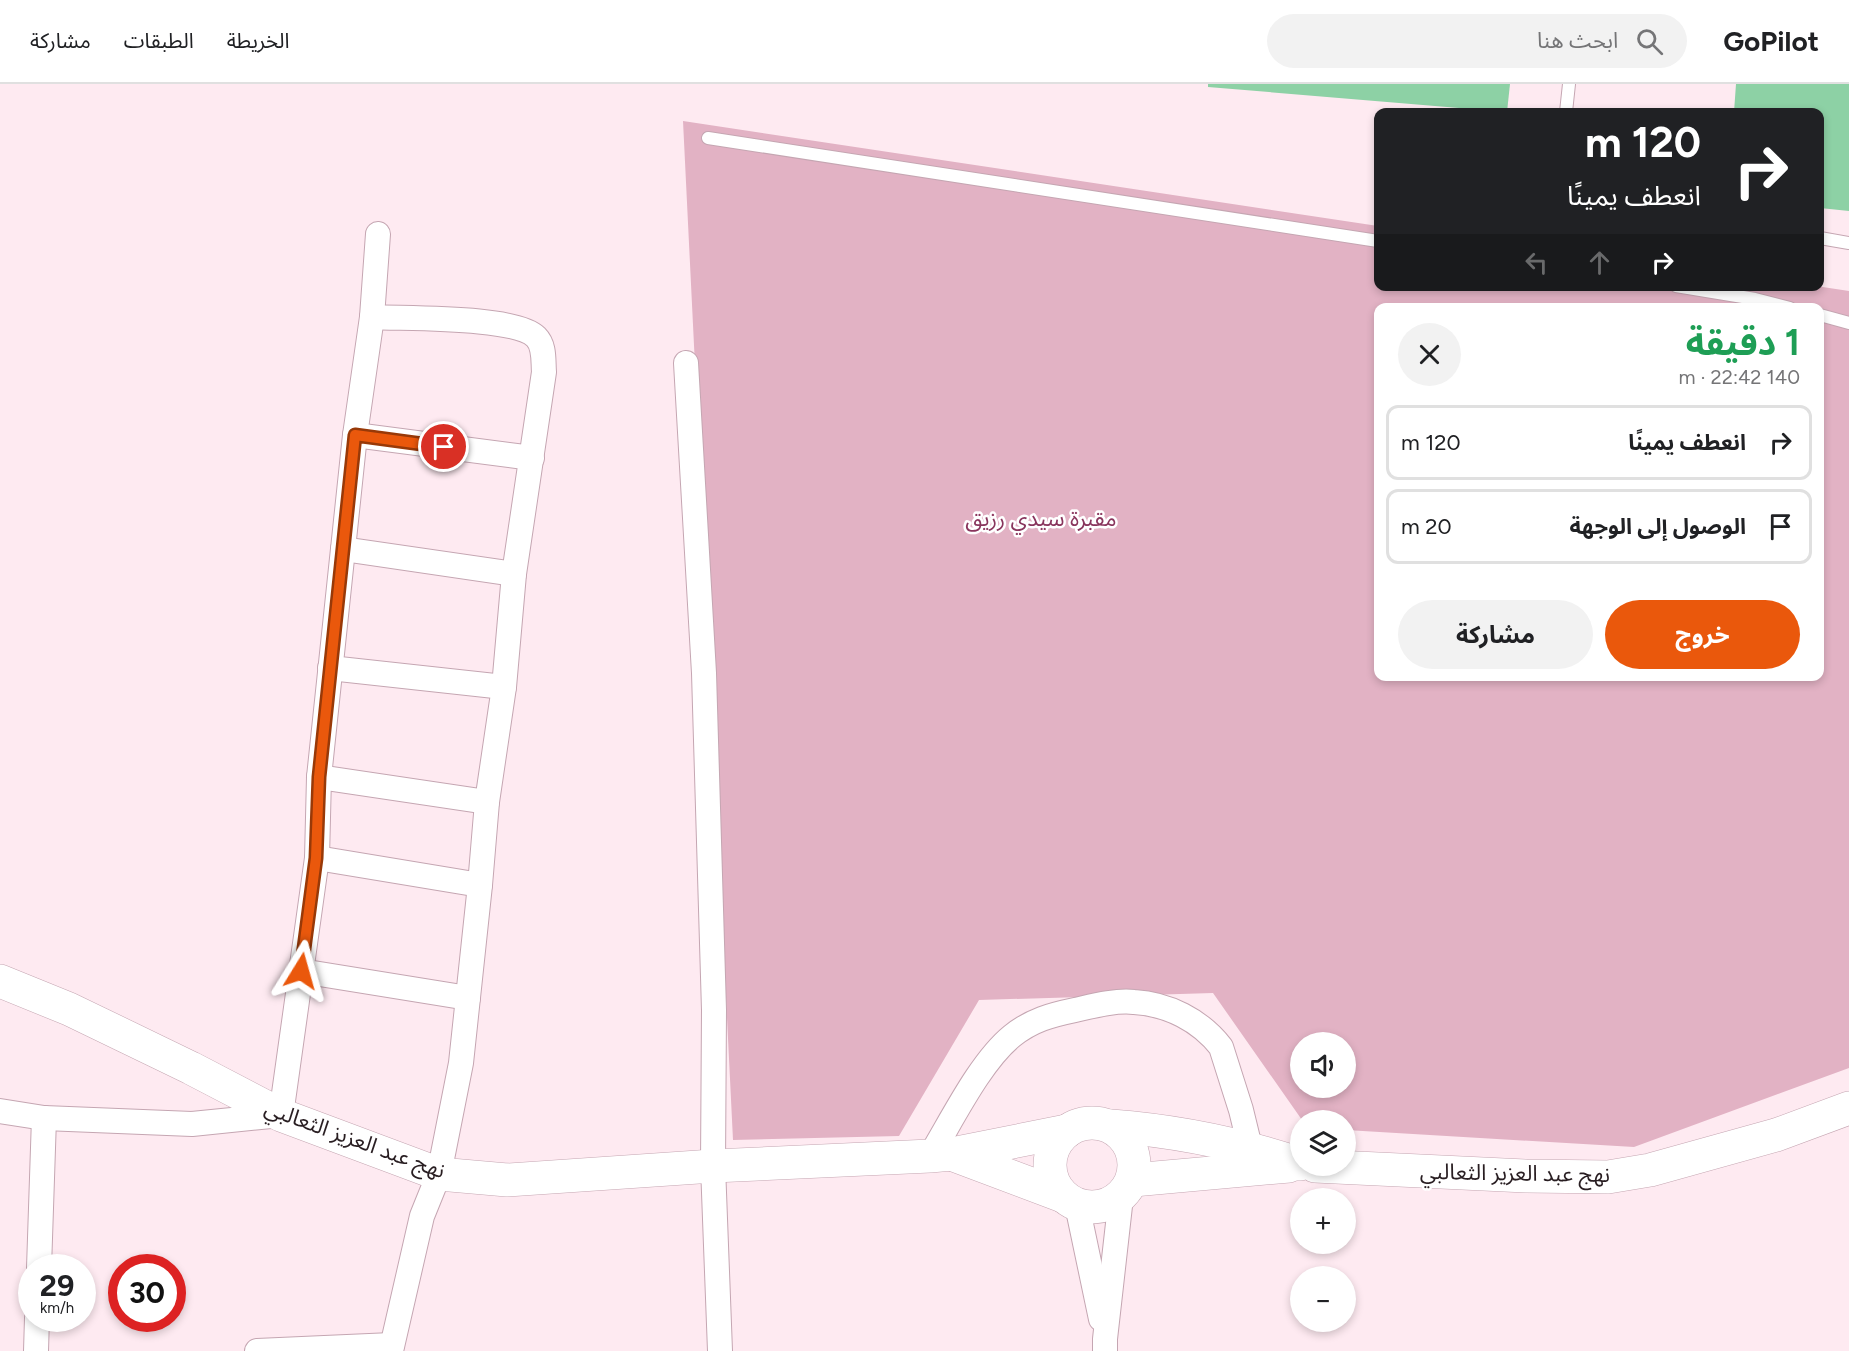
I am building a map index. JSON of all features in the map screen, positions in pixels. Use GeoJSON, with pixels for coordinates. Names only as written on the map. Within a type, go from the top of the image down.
{"type":"FeatureCollection","features":[{"type":"Feature","properties":{"kind":"street"},"geometry":{"type":"LineString","coordinates":[[0,1111],[44,1118],[192,1124],[281,1115],[316,858],[319,777],[355,435],[372,317],[378,234]]}},
{"type":"Feature","properties":{"kind":"street"},"geometry":{"type":"LineString","coordinates":[[257,1351],[392,1348],[422,1216],[439,1174],[460,1063],[487,802],[504,687],[514,574],[544,372],[543,349],[537,338],[528,331],[512,325],[372,317]]}},
{"type":"Feature","properties":{"kind":"street"},"geometry":{"type":"LineString","coordinates":[[686,363],[704,685],[714,1010],[713,1166],[720,1351]]}},
{"type":"Feature","properties":{"kind":"street"},"geometry":{"type":"LineString","coordinates":[[355,435],[532,458]]}},
{"type":"Feature","properties":{"kind":"street"},"geometry":{"type":"LineString","coordinates":[[343,549],[514,574]]}},
{"type":"Feature","properties":{"kind":"street"},"geometry":{"type":"LineString","coordinates":[[330,668],[504,687]]}},
{"type":"Feature","properties":{"kind":"street"},"geometry":{"type":"LineString","coordinates":[[319,777],[487,802]]}},
{"type":"Feature","properties":{"kind":"street"},"geometry":{"type":"LineString","coordinates":[[316,858],[480,885]]}},
{"type":"Feature","properties":{"kind":"street"},"geometry":{"type":"LineString","coordinates":[[301,971],[468,998]]}},
{"type":"Feature","properties":{"kind":"street","name":"نهج عبد العزيز الثعالبي"},"geometry":{"type":"LineString","coordinates":[[0,981],[69,1009],[281,1115],[439,1174],[507,1180],[713,1166],[941,1155],[1067,1131]]}},
{"type":"Feature","properties":{"kind":"street"},"geometry":{"type":"LineString","coordinates":[[941,1155],[991,1058],[1011,1036],[1029,1023],[1046,1016],[1092,1006],[1133,1001],[1163,1007],[1180,1014],[1203,1027],[1221,1047],[1250,1147]]}},
{"type":"Feature","properties":{"kind":"street","name":"نهج عبد العزيز الثعالبي"},"geometry":{"type":"LineString","coordinates":[[1356,1168],[1608,1178],[1650,1170],[1776,1135],[1849,1108]]}},
{"type":"Feature","properties":{"kind":"street"},"geometry":{"type":"LineString","coordinates":[[39,1254],[44,1118]]}},
{"type":"Feature","properties":{"kind":"street"},"geometry":{"type":"LineString","coordinates":[[1290,1161],[1250,1147],[1179,1132],[1088,1122],[1067,1131],[1055,1145],[1050,1163],[1053,1181],[1070,1200],[1092,1208],[1108,1205],[1127,1188],[1290,1165]]}},
{"type":"Feature","properties":{"kind":"street"},"geometry":{"type":"LineString","coordinates":[[1105,1345],[1127,1188],[1134,1164],[1131,1151],[1124,1139],[1111,1126]]}},
{"type":"Feature","properties":{"kind":"street","name":"نهج عبد العزيز الثعالبي"},"geometry":{"type":"LineString","coordinates":[[941,1155],[1070,1200]]}},
{"type":"Feature","properties":{"kind":"street"},"geometry":{"type":"LineString","coordinates":[[1070,1200],[1105,1345]]}},
{"type":"Feature","properties":{"kind":"street"},"geometry":{"type":"LineString","coordinates":[[36,1351],[37,1332]]}},
{"type":"Feature","properties":{"kind":"lane"},"geometry":{"type":"LineString","coordinates":[[1566,108],[1569,84]]}},
{"type":"Feature","properties":{"kind":"lane"},"geometry":{"type":"LineString","coordinates":[[708,138],[1374,240]]}},
{"type":"Feature","properties":{"kind":"lane"},"geometry":{"type":"LineString","coordinates":[[1824,239],[1849,243]]}},
{"type":"Feature","properties":{"kind":"lane"},"geometry":{"type":"LineString","coordinates":[[1706,291],[1771,303]]}},
{"type":"Feature","properties":{"kind":"lane"},"geometry":{"type":"LineString","coordinates":[[1824,316],[1849,323]]}},
{"type":"Feature","properties":{"kind":"green space","name":"مقبرة سيدي رزيق"},"geometry":{"type":"Polygon","coordinates":[[[683,121],[1374,225],[1374,291],[1824,291],[1824,287],[1849,291],[1849,1068],[1634,1147],[1356,1131],[1356,1110],[1295,1110],[1213,993],[979,1000],[899,1136],[733,1140],[683,121]]]}},
{"type":"Feature","properties":{"kind":"building"},"geometry":{"type":"Polygon","coordinates":[[[1208,84],[1510,84],[1507,108],[1459,108],[1208,87],[1208,84]]]}},
{"type":"Feature","properties":{"kind":"building"},"geometry":{"type":"Polygon","coordinates":[[[1736,84],[1849,84],[1849,211],[1824,208],[1824,108],[1734,108],[1736,84]]]}},
{"type":"Feature","properties":{"kind":"route"},"geometry":{"type":"LineString","coordinates":[[301,971],[316,858],[319,777],[355,435],[444,447]]}}]}
